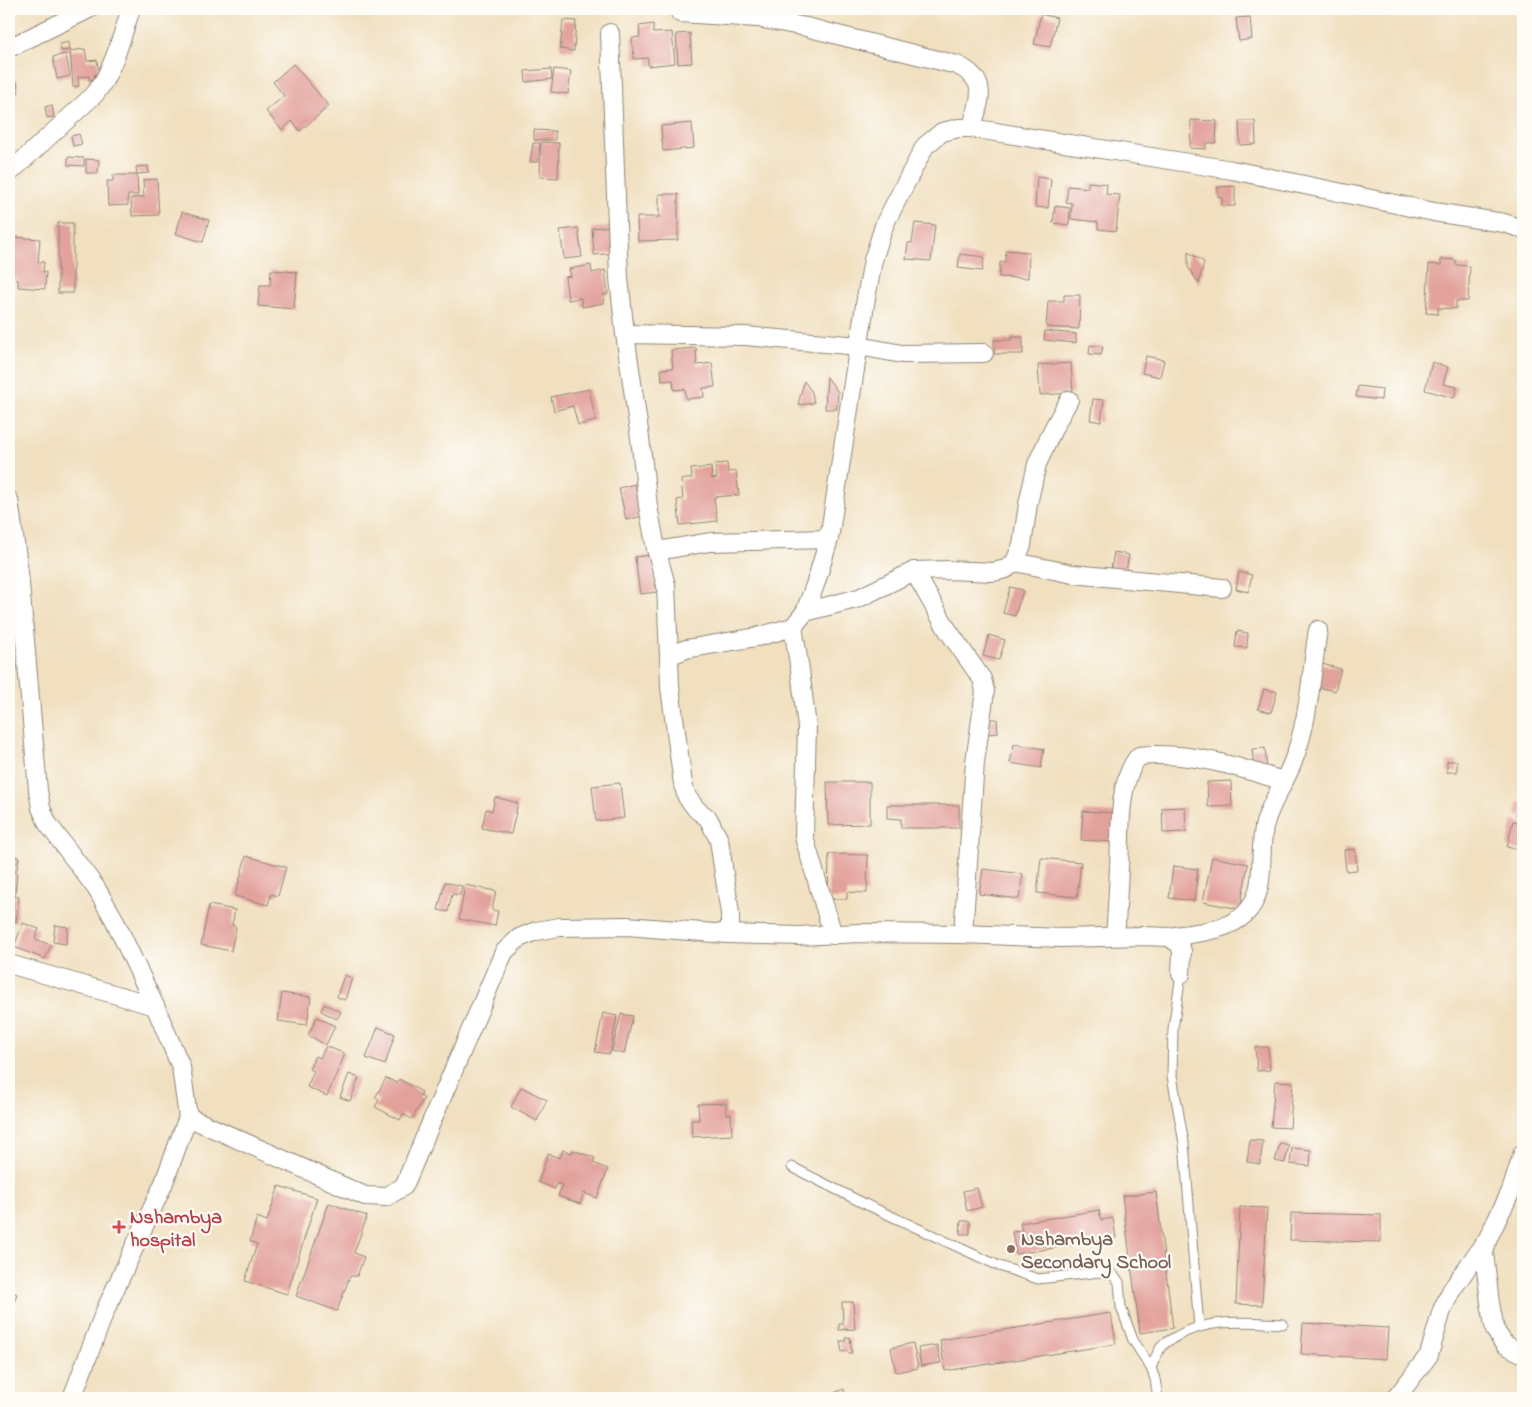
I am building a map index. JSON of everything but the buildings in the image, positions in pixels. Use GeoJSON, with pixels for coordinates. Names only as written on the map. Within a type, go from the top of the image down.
{"type":"FeatureCollection","features":[{"type":"Feature","properties":{"kind":"street"},"geometry":{"type":"LineString","coordinates":[[9,48],[90,9]]}},
{"type":"Feature","properties":{"kind":"street"},"geometry":{"type":"LineString","coordinates":[[9,173],[95,94],[106,80],[131,9]]}},
{"type":"Feature","properties":{"kind":"street"},"geometry":{"type":"LineString","coordinates":[[680,13],[758,18],[806,27],[957,65],[970,71],[978,82],[980,96],[971,128]]}},
{"type":"Feature","properties":{"kind":"street"},"geometry":{"type":"LineString","coordinates":[[610,33],[619,278],[648,506],[666,586],[670,687],[683,784],[687,797],[697,810],[708,818],[719,840],[730,913],[730,924],[727,934]]}},
{"type":"Feature","properties":{"kind":"street"},"geometry":{"type":"LineString","coordinates":[[669,656],[686,649],[757,638],[793,628],[805,612],[829,539],[873,260],[885,223],[924,146],[942,132],[959,128],[971,128],[1224,169],[1434,212],[1504,223],[1523,229]]}},
{"type":"Feature","properties":{"kind":"street"},"geometry":{"type":"LineString","coordinates":[[625,334],[746,336],[859,346],[902,354],[984,353]]}},
{"type":"Feature","properties":{"kind":"street"},"geometry":{"type":"LineString","coordinates":[[805,612],[858,598],[914,571],[993,572],[1006,569],[1016,562],[1022,545],[1028,504],[1037,464],[1069,400]]}},
{"type":"Feature","properties":{"kind":"street"},"geometry":{"type":"LineString","coordinates":[[9,500],[19,572],[38,790],[42,808],[48,824],[96,888],[155,1006],[181,1067],[188,1117],[163,1185],[106,1311],[72,1398]]}},
{"type":"Feature","properties":{"kind":"street"},"geometry":{"type":"LineString","coordinates":[[657,551],[710,542],[829,539]]}},
{"type":"Feature","properties":{"kind":"street"},"geometry":{"type":"LineString","coordinates":[[1016,562],[1073,574],[1222,588]]}},
{"type":"Feature","properties":{"kind":"street"},"geometry":{"type":"LineString","coordinates":[[914,571],[947,629],[982,679],[985,691],[975,762],[963,934]]}},
{"type":"Feature","properties":{"kind":"street"},"geometry":{"type":"LineString","coordinates":[[793,628],[807,727],[804,837],[833,934]]}},
{"type":"Feature","properties":{"kind":"street"},"geometry":{"type":"LineString","coordinates":[[188,1117],[365,1196],[386,1197],[404,1186],[504,952],[519,938],[536,931],[560,926],[627,926],[727,934],[799,936],[833,934],[963,934],[1062,938],[1115,936],[1169,937],[1211,930],[1229,924],[1244,914],[1252,905],[1259,891],[1265,823],[1292,764],[1302,730],[1318,630]]}},
{"type":"Feature","properties":{"kind":"street"},"geometry":{"type":"LineString","coordinates":[[1115,936],[1122,809],[1129,771],[1132,763],[1138,756],[1152,754],[1189,756],[1237,766],[1283,781]]}},
{"type":"Feature","properties":{"kind":"street"},"geometry":{"type":"LineString","coordinates":[[1169,937],[1179,944],[1182,951],[1181,974]]}},
{"type":"Feature","properties":{"kind":"street"},"geometry":{"type":"LineString","coordinates":[[9,964],[155,1006]]}},
{"type":"Feature","properties":{"kind":"street"},"geometry":{"type":"LineString","coordinates":[[1395,1398],[1429,1355],[1442,1310],[1451,1291],[1488,1238],[1510,1191],[1523,1153]]}},
{"type":"Feature","properties":{"kind":"street"},"geometry":{"type":"LineString","coordinates":[[1488,1238],[1484,1253],[1495,1330],[1504,1344],[1523,1354]]}},
{"type":"Feature","properties":{"kind":"lane"},"geometry":{"type":"LineString","coordinates":[[1181,974],[1173,1029],[1172,1076],[1184,1143],[1199,1327]]}},
{"type":"Feature","properties":{"kind":"lane"},"geometry":{"type":"LineString","coordinates":[[792,1167],[863,1204],[999,1266],[1038,1278],[1100,1272],[1113,1275],[1119,1282],[1121,1308],[1133,1340],[1151,1368],[1158,1398]]}},
{"type":"Feature","properties":{"kind":"lane"},"geometry":{"type":"LineString","coordinates":[[1151,1368],[1161,1347],[1169,1340],[1189,1330],[1213,1323],[1283,1324]]}},
{"type":"Feature","properties":{"kind":"place","name":"Nshambya hospital"},"geometry":{"type":"Point","coordinates":[119,1227]}},
{"type":"Feature","properties":{"kind":"place","name":"Nshambya Secondary School"},"geometry":{"type":"Point","coordinates":[1011,1249]}}]}
